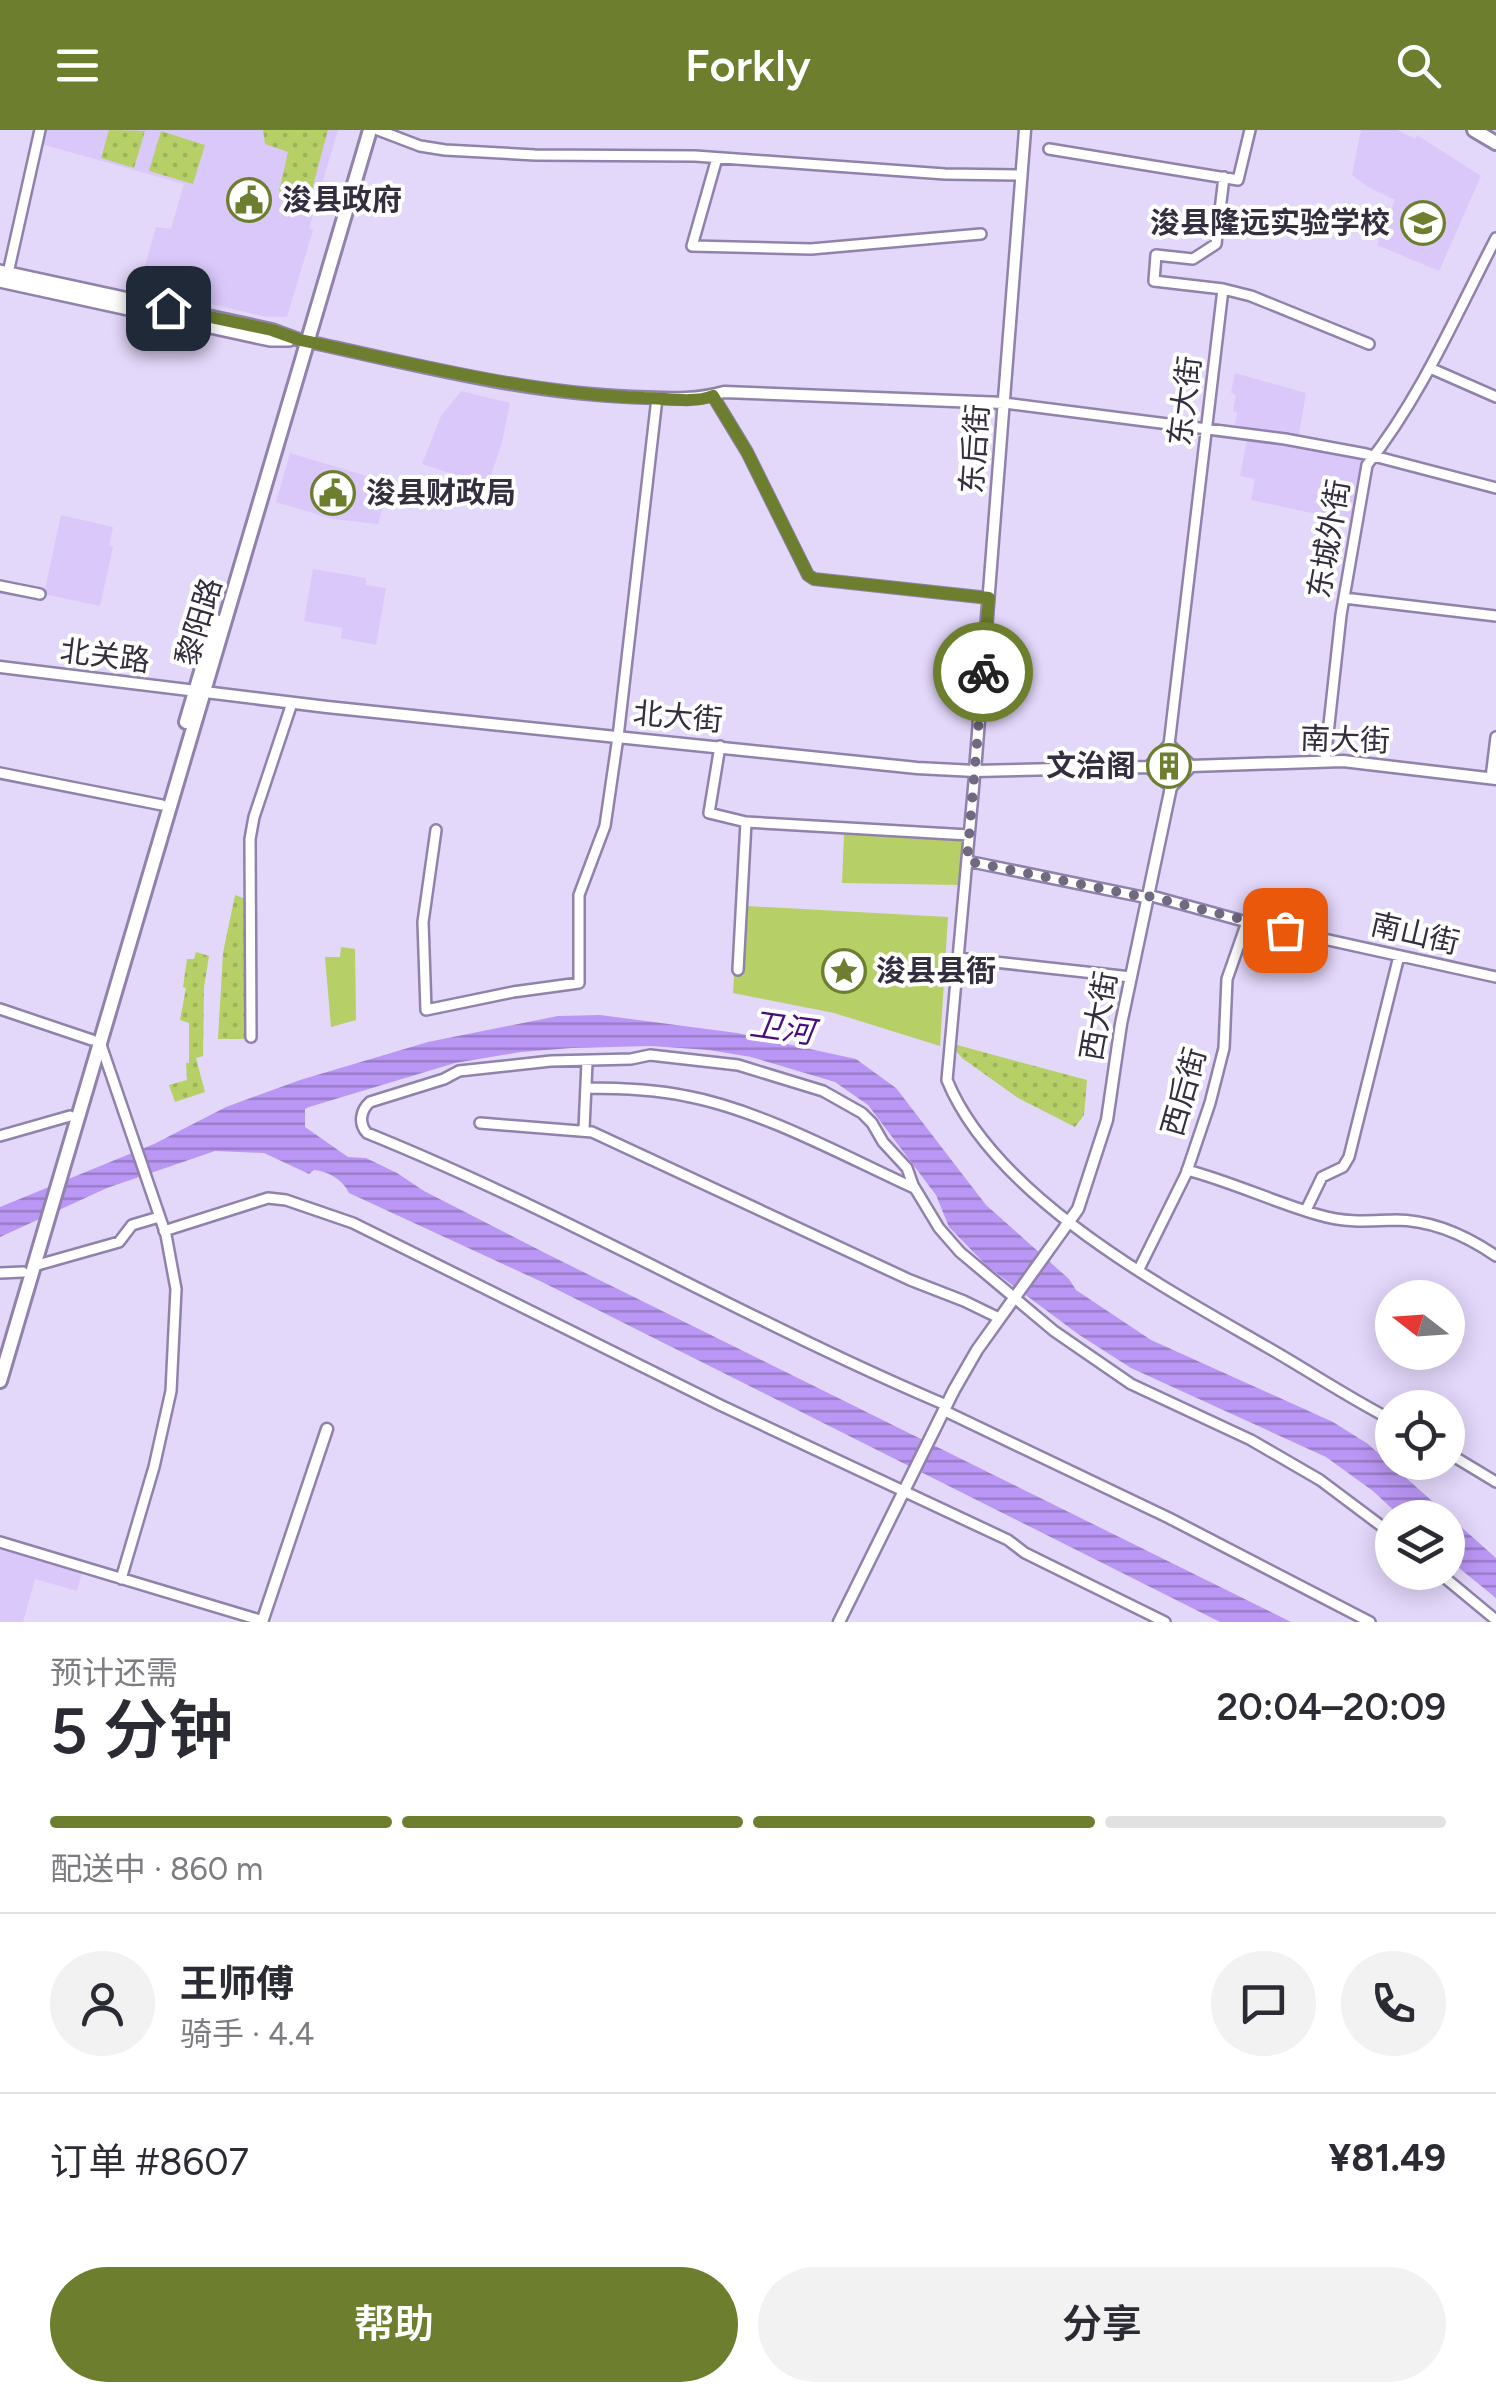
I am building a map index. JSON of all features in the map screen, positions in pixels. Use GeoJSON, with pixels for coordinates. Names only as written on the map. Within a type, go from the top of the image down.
{"type":"FeatureCollection","features":[{"type":"Feature","properties":{"kind":"main road","name":"黎阳路"},"geometry":{"type":"LineString","coordinates":[[30,1265],[304,341],[362,130]]}},
{"type":"Feature","properties":{"kind":"main road","name":"黎阳路"},"geometry":{"type":"LineString","coordinates":[[304,341],[374,130]]}},
{"type":"Feature","properties":{"kind":"main road"},"geometry":{"type":"LineString","coordinates":[[1474,130],[1496,143]]}},
{"type":"Feature","properties":{"kind":"main road"},"geometry":{"type":"LineString","coordinates":[[3,275],[270,340],[304,341]]}},
{"type":"Feature","properties":{"kind":"main road","name":"黎阳路"},"geometry":{"type":"LineString","coordinates":[[96,1041],[162,805],[199,692]]}},
{"type":"Feature","properties":{"kind":"main road"},"geometry":{"type":"LineString","coordinates":[[0,1350],[30,1265]]}},
{"type":"Feature","properties":{"kind":"main road"},"geometry":{"type":"LineString","coordinates":[[0,1381],[30,1265]]}},
{"type":"Feature","properties":{"kind":"street"},"geometry":{"type":"LineString","coordinates":[[3,275],[40,130]]}},
{"type":"Feature","properties":{"kind":"street"},"geometry":{"type":"LineString","coordinates":[[374,130],[444,150],[716,158],[945,174],[1020,175]]}},
{"type":"Feature","properties":{"kind":"street","name":"东后街"},"geometry":{"type":"LineString","coordinates":[[975,771],[1025,130]]}},
{"type":"Feature","properties":{"kind":"street"},"geometry":{"type":"LineString","coordinates":[[1049,149],[1238,180],[1250,130]]}},
{"type":"Feature","properties":{"kind":"street"},"geometry":{"type":"LineString","coordinates":[[716,158],[692,246],[811,249],[981,234]]}},
{"type":"Feature","properties":{"kind":"street"},"geometry":{"type":"LineString","coordinates":[[1224,177],[1216,244],[1193,259],[1156,254],[1154,281],[1223,288],[1251,296],[1369,344]]}},
{"type":"Feature","properties":{"kind":"street","name":"东城外街"},"geometry":{"type":"LineString","coordinates":[[1325,762],[1344,598],[1367,465],[1381,450],[1430,368],[1496,238]]}},
{"type":"Feature","properties":{"kind":"street","name":"东大街"},"geometry":{"type":"LineString","coordinates":[[1169,746],[1223,288]]}},
{"type":"Feature","properties":{"kind":"street"},"geometry":{"type":"LineString","coordinates":[[304,341],[540,389],[696,400],[724,392],[1004,403],[1207,428],[1374,456],[1496,488]]}},
{"type":"Feature","properties":{"kind":"street"},"geometry":{"type":"LineString","coordinates":[[1430,368],[1496,396]]}},
{"type":"Feature","properties":{"kind":"street"},"geometry":{"type":"LineString","coordinates":[[713,396],[747,452],[808,575],[814,579],[989,598]]}},
{"type":"Feature","properties":{"kind":"street"},"geometry":{"type":"LineString","coordinates":[[436,830],[423,922],[426,1010],[579,983],[579,895],[605,826],[657,398]]}},
{"type":"Feature","properties":{"kind":"street"},"geometry":{"type":"LineString","coordinates":[[0,586],[40,594]]}},
{"type":"Feature","properties":{"kind":"street"},"geometry":{"type":"LineString","coordinates":[[1344,598],[1496,616]]}},
{"type":"Feature","properties":{"kind":"street","name":"北关路"},"geometry":{"type":"LineString","coordinates":[[0,668],[199,692]]}},
{"type":"Feature","properties":{"kind":"street","name":"北大街"},"geometry":{"type":"LineString","coordinates":[[199,692],[916,768],[975,771],[1149,767]]}},
{"type":"Feature","properties":{"kind":"street"},"geometry":{"type":"LineString","coordinates":[[252,1037],[250,840],[292,703]]}},
{"type":"Feature","properties":{"kind":"street"},"geometry":{"type":"LineString","coordinates":[[1493,779],[1496,736]]}},
{"type":"Feature","properties":{"kind":"street"},"geometry":{"type":"LineString","coordinates":[[720,746],[709,813],[746,822],[969,835]]}},
{"type":"Feature","properties":{"kind":"street"},"geometry":{"type":"LineString","coordinates":[[1169,746],[1191,766],[1170,787],[1149,767],[1169,746]]}},
{"type":"Feature","properties":{"kind":"street","name":"南大街"},"geometry":{"type":"LineString","coordinates":[[1191,766],[1325,762],[1493,779]]}},
{"type":"Feature","properties":{"kind":"street"},"geometry":{"type":"LineString","coordinates":[[975,771],[947,1080],[951,1089],[999,1161],[1070,1224],[1318,1380],[1375,1411]]}},
{"type":"Feature","properties":{"kind":"street"},"geometry":{"type":"LineString","coordinates":[[0,774],[162,805]]}},
{"type":"Feature","properties":{"kind":"street","name":"西大街"},"geometry":{"type":"LineString","coordinates":[[839,1622],[943,1413],[999,1318],[1078,1208],[1107,1120],[1131,977],[1170,787]]}},
{"type":"Feature","properties":{"kind":"street"},"geometry":{"type":"LineString","coordinates":[[738,970],[746,822]]}},
{"type":"Feature","properties":{"kind":"street","name":"南山街"},"geometry":{"type":"LineString","coordinates":[[967,861],[1148,897],[1496,976]]}},
{"type":"Feature","properties":{"kind":"street","name":"西后街"},"geometry":{"type":"LineString","coordinates":[[1139,1269],[1187,1170],[1224,1048],[1227,979],[1247,922]]}},
{"type":"Feature","properties":{"kind":"street"},"geometry":{"type":"LineString","coordinates":[[1306,1210],[1322,1177],[1343,1167],[1349,1157],[1400,956]]}},
{"type":"Feature","properties":{"kind":"street"},"geometry":{"type":"LineString","coordinates":[[958,958],[1131,977]]}},
{"type":"Feature","properties":{"kind":"street"},"geometry":{"type":"LineString","coordinates":[[0,1010],[96,1041],[164,1231],[176,1289],[172,1391],[121,1579]]}},
{"type":"Feature","properties":{"kind":"street"},"geometry":{"type":"LineString","coordinates":[[1370,1622],[1169,1518],[943,1413],[463,1174],[363,1129],[361,1118],[370,1102],[444,1079],[451,1072],[650,1055],[738,1065],[823,1091],[872,1123],[907,1168],[939,1228],[960,1252],[1015,1296],[1131,1384],[1251,1440],[1341,1494],[1375,1521]]}},
{"type":"Feature","properties":{"kind":"street"},"geometry":{"type":"LineString","coordinates":[[584,1130],[586,1062]]}},
{"type":"Feature","properties":{"kind":"street"},"geometry":{"type":"LineString","coordinates":[[586,1088],[669,1093],[717,1104],[794,1133],[915,1188]]}},
{"type":"Feature","properties":{"kind":"street"},"geometry":{"type":"LineString","coordinates":[[480,1122],[584,1130],[999,1318]]}},
{"type":"Feature","properties":{"kind":"street"},"geometry":{"type":"LineString","coordinates":[[0,1136],[70,1123]]}},
{"type":"Feature","properties":{"kind":"street"},"geometry":{"type":"LineString","coordinates":[[1187,1170],[1306,1210],[1368,1223],[1398,1220],[1439,1227],[1481,1245],[1496,1256]]}},
{"type":"Feature","properties":{"kind":"street"},"geometry":{"type":"LineString","coordinates":[[164,1231],[268,1198],[286,1200],[353,1223],[703,1397],[906,1486],[1025,1552],[1165,1622]]}},
{"type":"Feature","properties":{"kind":"street"},"geometry":{"type":"LineString","coordinates":[[0,1274],[119,1242],[132,1225],[158,1217]]}},
{"type":"Feature","properties":{"kind":"street"},"geometry":{"type":"LineString","coordinates":[[0,1542],[262,1621],[327,1429]]}},
{"type":"Feature","properties":{"kind":"street"},"geometry":{"type":"LineString","coordinates":[[1465,1463],[1496,1482]]}},
{"type":"Feature","properties":{"kind":"street"},"geometry":{"type":"LineString","coordinates":[[1460,1590],[1496,1620]]}},
{"type":"Feature","properties":{"kind":"shaded area","name":"浚县政府"},"geometry":{"type":"Polygon","coordinates":[[[44,130],[338,130],[287,317],[267,317],[139,287],[156,227],[171,229],[184,184],[41,144],[44,130]]]}},
{"type":"Feature","properties":{"kind":"shaded area","name":"浚县隆远实验学校"},"geometry":{"type":"Polygon","coordinates":[[[1361,130],[1397,130],[1415,139],[1417,135],[1481,176],[1439,271],[1377,245],[1395,200],[1352,175],[1361,130]]]}},
{"type":"Feature","properties":{"kind":"shaded area"},"geometry":{"type":"Polygon","coordinates":[[[1235,373],[1306,393],[1297,445],[1365,457],[1354,522],[1251,500],[1255,479],[1240,476],[1249,428],[1235,425],[1236,395],[1231,393],[1235,373]]]}},
{"type":"Feature","properties":{"kind":"shaded area"},"geometry":{"type":"Polygon","coordinates":[[[461,391],[510,403],[484,497],[459,488],[462,477],[422,464],[441,416],[461,391]]]}},
{"type":"Feature","properties":{"kind":"shaded area","name":"浚县财政局"},"geometry":{"type":"Polygon","coordinates":[[[290,453],[390,483],[378,524],[333,519],[276,502],[290,453]]]}},
{"type":"Feature","properties":{"kind":"shaded area"},"geometry":{"type":"Polygon","coordinates":[[[61,515],[113,527],[109,546],[113,547],[100,606],[44,594],[61,515]]]}},
{"type":"Feature","properties":{"kind":"shaded area"},"geometry":{"type":"Polygon","coordinates":[[[313,569],[366,578],[366,585],[386,588],[376,645],[341,638],[342,628],[304,621],[313,569]]]}},
{"type":"Feature","properties":{"kind":"shaded area"},"geometry":{"type":"Polygon","coordinates":[[[600,1015],[737,1033],[856,1059],[896,1088],[986,1205],[1069,1279],[1076,1290],[1151,1340],[1333,1422],[1375,1450],[1375,1480],[1408,1480],[1431,1500],[1383,1500],[1326,1457],[1131,1368],[1078,1334],[987,1266],[949,1227],[936,1195],[868,1105],[835,1082],[751,1057],[651,1046],[521,1052],[455,1063],[309,1107],[305,1109],[305,1127],[348,1157],[366,1158],[397,1173],[424,1191],[551,1256],[1291,1622],[1220,1622],[542,1282],[349,1193],[330,1174],[314,1170],[309,1174],[264,1153],[215,1151],[107,1188],[0,1237],[0,1207],[154,1144],[226,1107],[300,1080],[428,1042],[558,1016],[600,1015]]]}},
{"type":"Feature","properties":{"kind":"shaded area"},"geometry":{"type":"Polygon","coordinates":[[[1465,1530],[1496,1558],[1496,1598],[1465,1573],[1465,1530]]]}},
{"type":"Feature","properties":{"kind":"shaded area"},"geometry":{"type":"Polygon","coordinates":[[[0,1549],[82,1572],[77,1591],[35,1579],[23,1622],[0,1622],[0,1549]]]}},
{"type":"Feature","properties":{"kind":"green space"},"geometry":{"type":"Polygon","coordinates":[[[109,130],[145,131],[134,168],[101,158],[109,130]]]}},
{"type":"Feature","properties":{"kind":"green space"},"geometry":{"type":"Polygon","coordinates":[[[263,130],[328,130],[310,197],[279,191],[288,152],[265,144],[263,130]]]}},
{"type":"Feature","properties":{"kind":"green space"},"geometry":{"type":"Polygon","coordinates":[[[161,131],[205,145],[193,184],[149,171],[161,131]]]}},
{"type":"Feature","properties":{"kind":"green space"},"geometry":{"type":"Polygon","coordinates":[[[844,833],[962,838],[960,885],[842,883],[844,833]]]}},
{"type":"Feature","properties":{"kind":"green space"},"geometry":{"type":"Polygon","coordinates":[[[235,895],[246,899],[247,1039],[218,1039],[223,953],[235,895]]]}},
{"type":"Feature","properties":{"kind":"green space","name":"浚县县衙"},"geometry":{"type":"Polygon","coordinates":[[[747,906],[948,917],[940,1046],[834,1013],[733,993],[734,976],[743,976],[747,906]]]}},
{"type":"Feature","properties":{"kind":"green space"},"geometry":{"type":"Polygon","coordinates":[[[341,947],[355,949],[356,1020],[331,1027],[325,957],[340,957],[341,947]]]}},
{"type":"Feature","properties":{"kind":"green space"},"geometry":{"type":"Polygon","coordinates":[[[196,952],[209,956],[204,987],[203,1056],[196,1058],[205,1092],[175,1102],[169,1085],[187,1080],[189,1023],[180,1020],[187,959],[194,959],[196,952]]]}},
{"type":"Feature","properties":{"kind":"green space"},"geometry":{"type":"Polygon","coordinates":[[[957,1045],[1087,1080],[1084,1115],[1075,1127],[1018,1098],[962,1058],[956,1051],[957,1045]]]}},
{"type":"Feature","properties":{"kind":"way so far"},"geometry":{"type":"LineString","coordinates":[[983,672],[967,861],[1148,896],[1285,930]]}},
{"type":"Feature","properties":{"kind":"place","name":"浚县政府"},"geometry":{"type":"Point","coordinates":[249,200]}},
{"type":"Feature","properties":{"kind":"place","name":"浚县隆远实验学校"},"geometry":{"type":"Point","coordinates":[1423,223]}},
{"type":"Feature","properties":{"kind":"place","name":"浚县财政局"},"geometry":{"type":"Point","coordinates":[333,493]}},
{"type":"Feature","properties":{"kind":"place","name":"文治阁"},"geometry":{"type":"Point","coordinates":[1169,766]}},
{"type":"Feature","properties":{"kind":"place","name":"浚县县衙"},"geometry":{"type":"Point","coordinates":[844,971]}},
{"type":"Feature","properties":{"kind":"route"},"geometry":{"type":"LineString","coordinates":[[168,308],[272,330],[300,340],[540,389],[696,400],[713,396],[747,452],[808,575],[814,579],[989,598],[983,672]]}},
{"type":"Feature","properties":{"kind":"water label","name":"卫河"},"geometry":{"type":"Point","coordinates":[782,1028]}}]}
